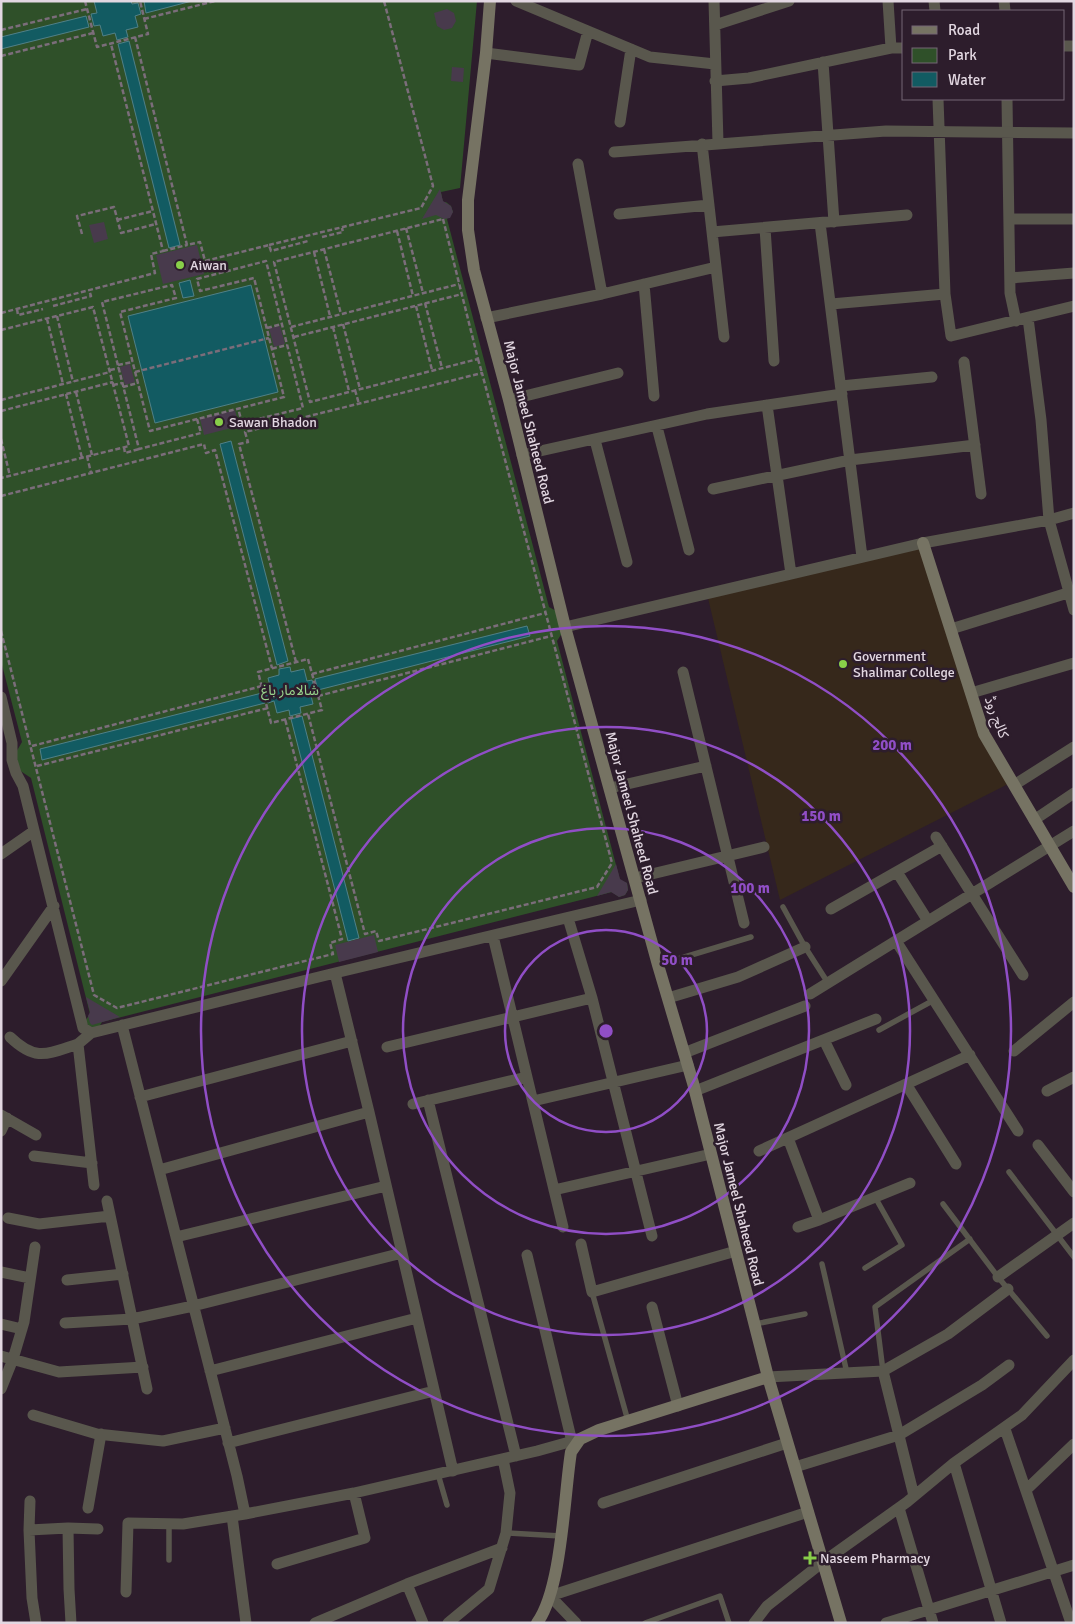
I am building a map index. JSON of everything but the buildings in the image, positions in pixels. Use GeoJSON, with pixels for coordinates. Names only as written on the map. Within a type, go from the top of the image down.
{"type":"FeatureCollection","features":[{"type":"Feature","properties":{"kind":"street","name":"Major Jameel Shaheed Road"},"geometry":{"type":"LineString","coordinates":[[490,1],[486,53],[468,200],[468,230],[474,270],[566,627],[658,965],[695,1091],[768,1377],[841,1623]]}},
{"type":"Feature","properties":{"kind":"street"},"geometry":{"type":"LineString","coordinates":[[516,1],[650,57],[715,64]]}},
{"type":"Feature","properties":{"kind":"street"},"geometry":{"type":"LineString","coordinates":[[714,1],[718,143]]}},
{"type":"Feature","properties":{"kind":"street"},"geometry":{"type":"LineString","coordinates":[[715,25],[790,1]]}},
{"type":"Feature","properties":{"kind":"street"},"geometry":{"type":"LineString","coordinates":[[888,1],[891,48]]}},
{"type":"Feature","properties":{"kind":"street"},"geometry":{"type":"LineString","coordinates":[[486,53],[579,65],[588,31]]}},
{"type":"Feature","properties":{"kind":"street"},"geometry":{"type":"LineString","coordinates":[[715,81],[749,78],[891,48],[902,48]]}},
{"type":"Feature","properties":{"kind":"street"},"geometry":{"type":"LineString","coordinates":[[620,122],[631,49]]}},
{"type":"Feature","properties":{"kind":"street"},"geometry":{"type":"LineString","coordinates":[[823,62],[834,222]]}},
{"type":"Feature","properties":{"kind":"street"},"geometry":{"type":"LineString","coordinates":[[938,100],[945,294],[951,336],[1074,306]]}},
{"type":"Feature","properties":{"kind":"street"},"geometry":{"type":"LineString","coordinates":[[1007,100],[1010,293],[1016,321]]}},
{"type":"Feature","properties":{"kind":"street"},"geometry":{"type":"LineString","coordinates":[[614,152],[886,131],[1074,133]]}},
{"type":"Feature","properties":{"kind":"street"},"geometry":{"type":"LineString","coordinates":[[702,144],[724,337]]}},
{"type":"Feature","properties":{"kind":"street"},"geometry":{"type":"LineString","coordinates":[[578,164],[602,294]]}},
{"type":"Feature","properties":{"kind":"street"},"geometry":{"type":"LineString","coordinates":[[619,214],[709,205]]}},
{"type":"Feature","properties":{"kind":"street"},"geometry":{"type":"LineString","coordinates":[[712,232],[907,216]]}},
{"type":"Feature","properties":{"kind":"street"},"geometry":{"type":"LineString","coordinates":[[1009,219],[1074,219]]}},
{"type":"Feature","properties":{"kind":"street"},"geometry":{"type":"LineString","coordinates":[[820,223],[862,557]]}},
{"type":"Feature","properties":{"kind":"street"},"geometry":{"type":"LineString","coordinates":[[765,228],[774,361]]}},
{"type":"Feature","properties":{"kind":"street"},"geometry":{"type":"LineString","coordinates":[[486,318],[602,294],[716,267]]}},
{"type":"Feature","properties":{"kind":"street"},"geometry":{"type":"LineString","coordinates":[[1010,278],[1074,273]]}},
{"type":"Feature","properties":{"kind":"street"},"geometry":{"type":"LineString","coordinates":[[644,284],[654,396]]}},
{"type":"Feature","properties":{"kind":"street"},"geometry":{"type":"LineString","coordinates":[[831,304],[945,294]]}},
{"type":"Feature","properties":{"kind":"street"},"geometry":{"type":"LineString","coordinates":[[1028,318],[1041,420],[1049,520],[1071,592],[1074,610]]}},
{"type":"Feature","properties":{"kind":"street"},"geometry":{"type":"LineString","coordinates":[[964,362],[980,494]]}},
{"type":"Feature","properties":{"kind":"street"},"geometry":{"type":"LineString","coordinates":[[509,400],[618,373]]}},
{"type":"Feature","properties":{"kind":"street"},"geometry":{"type":"LineString","coordinates":[[522,455],[657,427],[708,414],[767,405],[841,390],[932,377]]}},
{"type":"Feature","properties":{"kind":"street"},"geometry":{"type":"LineString","coordinates":[[767,405],[791,574]]}},
{"type":"Feature","properties":{"kind":"street"},"geometry":{"type":"LineString","coordinates":[[657,427],[689,550]]}},
{"type":"Feature","properties":{"kind":"street"},"geometry":{"type":"LineString","coordinates":[[595,440],[627,562]]}},
{"type":"Feature","properties":{"kind":"street"},"geometry":{"type":"LineString","coordinates":[[713,489],[850,460],[974,446]]}},
{"type":"Feature","properties":{"kind":"street"},"geometry":{"type":"LineString","coordinates":[[566,627],[923,543],[1049,520],[1074,512]]}},
{"type":"Feature","properties":{"kind":"street","name":"کالج روڈ"},"geometry":{"type":"LineString","coordinates":[[923,543],[984,734],[1074,887]]}},
{"type":"Feature","properties":{"kind":"street"},"geometry":{"type":"LineString","coordinates":[[951,630],[1071,592]]}},
{"type":"Feature","properties":{"kind":"street"},"geometry":{"type":"LineString","coordinates":[[971,692],[1074,663]]}},
{"type":"Feature","properties":{"kind":"street"},"geometry":{"type":"LineString","coordinates":[[683,672],[744,923]]}},
{"type":"Feature","properties":{"kind":"street"},"geometry":{"type":"LineString","coordinates":[[1,697],[12,743],[12,760],[23,786],[83,1028],[91,1033]]}},
{"type":"Feature","properties":{"kind":"street"},"geometry":{"type":"LineString","coordinates":[[1014,786],[1074,747]]}},
{"type":"Feature","properties":{"kind":"street"},"geometry":{"type":"LineString","coordinates":[[610,788],[706,766]]}},
{"type":"Feature","properties":{"kind":"street"},"geometry":{"type":"LineString","coordinates":[[1034,820],[1074,793]]}},
{"type":"Feature","properties":{"kind":"street"},"geometry":{"type":"LineString","coordinates":[[1,854],[34,830]]}},
{"type":"Feature","properties":{"kind":"street"},"geometry":{"type":"LineString","coordinates":[[810,994],[1074,831]]}},
{"type":"Feature","properties":{"kind":"street"},"geometry":{"type":"LineString","coordinates":[[831,908],[897,872],[939,842],[1023,975]]}},
{"type":"Feature","properties":{"kind":"street"},"geometry":{"type":"LineString","coordinates":[[635,878],[764,847]]}},
{"type":"Feature","properties":{"kind":"street"},"geometry":{"type":"LineString","coordinates":[[897,872],[928,921]]}},
{"type":"Feature","properties":{"kind":"street"},"geometry":{"type":"LineString","coordinates":[[10,1037],[22,1048],[39,1054],[47,1054],[78,1044],[91,1033],[641,900]]}},
{"type":"Feature","properties":{"kind":"street"},"geometry":{"type":"LineString","coordinates":[[1,982],[54,906]]}},
{"type":"Feature","properties":{"kind":"street"},"geometry":{"type":"LineString","coordinates":[[568,918],[592,998],[652,1236]]}},
{"type":"Feature","properties":{"kind":"street"},"geometry":{"type":"LineString","coordinates":[[493,936],[563,1227]]}},
{"type":"Feature","properties":{"kind":"street"},"geometry":{"type":"LineString","coordinates":[[896,941],[1018,1131]]}},
{"type":"Feature","properties":{"kind":"street"},"geometry":{"type":"LineString","coordinates":[[668,998],[738,977],[804,947]]}},
{"type":"Feature","properties":{"kind":"street"},"geometry":{"type":"LineString","coordinates":[[335,973],[453,1471]]}},
{"type":"Feature","properties":{"kind":"street"},"geometry":{"type":"LineString","coordinates":[[387,1048],[592,998]]}},
{"type":"Feature","properties":{"kind":"street"},"geometry":{"type":"LineString","coordinates":[[1014,1051],[1074,1002]]}},
{"type":"Feature","properties":{"kind":"street"},"geometry":{"type":"LineString","coordinates":[[533,1102],[613,1082],[686,1059],[805,1006]]}},
{"type":"Feature","properties":{"kind":"street"},"geometry":{"type":"LineString","coordinates":[[695,1091],[824,1040],[877,1024]]}},
{"type":"Feature","properties":{"kind":"street"},"geometry":{"type":"LineString","coordinates":[[122,1025],[225,1428],[245,1514]]}},
{"type":"Feature","properties":{"kind":"street"},"geometry":{"type":"LineString","coordinates":[[824,1040],[846,1085]]}},
{"type":"Feature","properties":{"kind":"street"},"geometry":{"type":"LineString","coordinates":[[140,1097],[352,1041]]}},
{"type":"Feature","properties":{"kind":"street"},"geometry":{"type":"LineString","coordinates":[[78,1044],[94,1184]]}},
{"type":"Feature","properties":{"kind":"street"},"geometry":{"type":"LineString","coordinates":[[759,1151],[970,1055]]}},
{"type":"Feature","properties":{"kind":"street"},"geometry":{"type":"LineString","coordinates":[[413,1104],[527,1077]]}},
{"type":"Feature","properties":{"kind":"street"},"geometry":{"type":"LineString","coordinates":[[1048,1091],[1074,1077]]}},
{"type":"Feature","properties":{"kind":"street"},"geometry":{"type":"LineString","coordinates":[[906,1084],[956,1164]]}},
{"type":"Feature","properties":{"kind":"street"},"geometry":{"type":"LineString","coordinates":[[428,1100],[516,1456]]}},
{"type":"Feature","properties":{"kind":"street"},"geometry":{"type":"LineString","coordinates":[[159,1170],[369,1112]]}},
{"type":"Feature","properties":{"kind":"street"},"geometry":{"type":"LineString","coordinates":[[1,1131],[4,1117],[36,1135]]}},
{"type":"Feature","properties":{"kind":"street"},"geometry":{"type":"LineString","coordinates":[[788,1138],[819,1220]]}},
{"type":"Feature","properties":{"kind":"street"},"geometry":{"type":"LineString","coordinates":[[1038,1146],[1074,1192]]}},
{"type":"Feature","properties":{"kind":"street"},"geometry":{"type":"LineString","coordinates":[[554,1190],[711,1154]]}},
{"type":"Feature","properties":{"kind":"street"},"geometry":{"type":"LineString","coordinates":[[34,1156],[92,1163]]}},
{"type":"Feature","properties":{"kind":"street"},"geometry":{"type":"LineString","coordinates":[[798,1227],[910,1183]]}},
{"type":"Feature","properties":{"kind":"street"},"geometry":{"type":"LineString","coordinates":[[176,1237],[386,1186]]}},
{"type":"Feature","properties":{"kind":"street"},"geometry":{"type":"LineString","coordinates":[[107,1201],[147,1389]]}},
{"type":"Feature","properties":{"kind":"street"},"geometry":{"type":"LineString","coordinates":[[8,1218],[39,1224],[110,1216]]}},
{"type":"Feature","properties":{"kind":"street"},"geometry":{"type":"LineString","coordinates":[[998,1277],[1074,1223]]}},
{"type":"Feature","properties":{"kind":"street"},"geometry":{"type":"LineString","coordinates":[[581,1244],[592,1292],[736,1251]]}},
{"type":"Feature","properties":{"kind":"street"},"geometry":{"type":"LineString","coordinates":[[1,1389],[22,1329],[35,1247]]}},
{"type":"Feature","properties":{"kind":"street"},"geometry":{"type":"LineString","coordinates":[[65,1323],[132,1319],[193,1306],[402,1253]]}},
{"type":"Feature","properties":{"kind":"street"},"geometry":{"type":"LineString","coordinates":[[528,1255],[576,1440],[571,1452],[561,1536],[550,1596],[537,1623]]}},
{"type":"Feature","properties":{"kind":"street"},"geometry":{"type":"LineString","coordinates":[[1,1272],[30,1278]]}},
{"type":"Feature","properties":{"kind":"street"},"geometry":{"type":"LineString","coordinates":[[67,1280],[123,1274]]}},
{"type":"Feature","properties":{"kind":"street"},"geometry":{"type":"LineString","coordinates":[[126,1592],[128,1523],[183,1524],[354,1493],[453,1471],[576,1440],[598,1430],[768,1377],[883,1371],[948,1334],[1008,1290]]}},
{"type":"Feature","properties":{"kind":"street"},"geometry":{"type":"LineString","coordinates":[[652,1306],[678,1406]]}},
{"type":"Feature","properties":{"kind":"street"},"geometry":{"type":"LineString","coordinates":[[210,1371],[417,1318]]}},
{"type":"Feature","properties":{"kind":"street"},"geometry":{"type":"LineString","coordinates":[[1,1324],[22,1329]]}},
{"type":"Feature","properties":{"kind":"street"},"geometry":{"type":"LineString","coordinates":[[1,1356],[59,1372],[142,1368]]}},
{"type":"Feature","properties":{"kind":"street"},"geometry":{"type":"LineString","coordinates":[[752,1622],[767,1606],[823,1562],[899,1508],[954,1463],[1005,1429],[1022,1415],[1074,1360]]}},
{"type":"Feature","properties":{"kind":"street"},"geometry":{"type":"LineString","coordinates":[[795,1467],[899,1435],[982,1385],[1009,1365]]}},
{"type":"Feature","properties":{"kind":"street"},"geometry":{"type":"LineString","coordinates":[[883,1371],[914,1496]]}},
{"type":"Feature","properties":{"kind":"street"},"geometry":{"type":"LineString","coordinates":[[228,1443],[434,1391]]}},
{"type":"Feature","properties":{"kind":"street"},"geometry":{"type":"LineString","coordinates":[[33,1415],[101,1434],[164,1441],[225,1428]]}},
{"type":"Feature","properties":{"kind":"street"},"geometry":{"type":"LineString","coordinates":[[1005,1429],[1071,1623]]}},
{"type":"Feature","properties":{"kind":"street"},"geometry":{"type":"LineString","coordinates":[[88,1508],[101,1434]]}},
{"type":"Feature","properties":{"kind":"street"},"geometry":{"type":"LineString","coordinates":[[603,1503],[787,1443]]}},
{"type":"Feature","properties":{"kind":"street"},"geometry":{"type":"LineString","coordinates":[[1026,1490],[1074,1444]]}},
{"type":"Feature","properties":{"kind":"street"},"geometry":{"type":"LineString","coordinates":[[448,1623],[489,1589],[506,1533],[510,1493],[503,1459]]}},
{"type":"Feature","properties":{"kind":"street"},"geometry":{"type":"LineString","coordinates":[[954,1463],[1001,1623]]}},
{"type":"Feature","properties":{"kind":"street"},"geometry":{"type":"LineString","coordinates":[[277,1564],[365,1538],[354,1493]]}},
{"type":"Feature","properties":{"kind":"street"},"geometry":{"type":"LineString","coordinates":[[30,1501],[29,1530],[32,1598],[36,1623]]}},
{"type":"Feature","properties":{"kind":"street"},"geometry":{"type":"LineString","coordinates":[[899,1508],[934,1623]]}},
{"type":"Feature","properties":{"kind":"street"},"geometry":{"type":"LineString","coordinates":[[550,1596],[808,1512]]}},
{"type":"Feature","properties":{"kind":"street"},"geometry":{"type":"LineString","coordinates":[[232,1516],[246,1623]]}},
{"type":"Feature","properties":{"kind":"street"},"geometry":{"type":"LineString","coordinates":[[68,1528],[71,1623]]}},
{"type":"Feature","properties":{"kind":"street"},"geometry":{"type":"LineString","coordinates":[[29,1530],[98,1529]]}},
{"type":"Feature","properties":{"kind":"street"},"geometry":{"type":"LineString","coordinates":[[315,1623],[407,1584],[502,1548]]}},
{"type":"Feature","properties":{"kind":"street"},"geometry":{"type":"LineString","coordinates":[[886,1623],[1074,1564]]}},
{"type":"Feature","properties":{"kind":"street"},"geometry":{"type":"LineString","coordinates":[[407,1584],[424,1623]]}},
{"type":"Feature","properties":{"kind":"street"},"geometry":{"type":"LineString","coordinates":[[550,1596],[576,1623]]}},
{"type":"Feature","properties":{"kind":"lane"},"geometry":{"type":"LineString","coordinates":[[783,907],[804,947],[828,983]]}},
{"type":"Feature","properties":{"kind":"lane"},"geometry":{"type":"LineString","coordinates":[[658,965],[751,937]]}},
{"type":"Feature","properties":{"kind":"lane"},"geometry":{"type":"LineString","coordinates":[[877,1024],[934,1000]]}},
{"type":"Feature","properties":{"kind":"lane"},"geometry":{"type":"LineString","coordinates":[[1009,1172],[1074,1257]]}},
{"type":"Feature","properties":{"kind":"lane"},"geometry":{"type":"LineString","coordinates":[[865,1268],[902,1245],[875,1197]]}},
{"type":"Feature","properties":{"kind":"lane"},"geometry":{"type":"LineString","coordinates":[[943,1204],[1008,1290],[1047,1336]]}},
{"type":"Feature","properties":{"kind":"lane"},"geometry":{"type":"LineString","coordinates":[[883,1371],[875,1308],[970,1239]]}},
{"type":"Feature","properties":{"kind":"lane"},"geometry":{"type":"LineString","coordinates":[[822,1264],[847,1373]]}},
{"type":"Feature","properties":{"kind":"lane"},"geometry":{"type":"LineString","coordinates":[[592,1292],[628,1421]]}},
{"type":"Feature","properties":{"kind":"lane"},"geometry":{"type":"LineString","coordinates":[[754,1325],[805,1314]]}},
{"type":"Feature","properties":{"kind":"lane"},"geometry":{"type":"LineString","coordinates":[[438,1474],[447,1505]]}},
{"type":"Feature","properties":{"kind":"lane"},"geometry":{"type":"LineString","coordinates":[[169,1523],[169,1560]]}},
{"type":"Feature","properties":{"kind":"lane"},"geometry":{"type":"LineString","coordinates":[[506,1533],[561,1536]]}},
{"type":"Feature","properties":{"kind":"lane"},"geometry":{"type":"LineString","coordinates":[[645,1623],[720,1596],[729,1623]]}},
{"type":"Feature","properties":{"kind":"path"},"geometry":{"type":"LineString","coordinates":[[85,1],[97,47],[148,34],[140,1]]}},
{"type":"Feature","properties":{"kind":"path"},"geometry":{"type":"LineString","coordinates":[[144,19],[215,1]]}},
{"type":"Feature","properties":{"kind":"path"},"geometry":{"type":"LineString","coordinates":[[1,313],[155,273],[151,254],[187,245],[200,242],[205,261],[421,208],[433,186],[384,1]]}},
{"type":"Feature","properties":{"kind":"path"},"geometry":{"type":"LineString","coordinates":[[1,30],[87,9]]}},
{"type":"Feature","properties":{"kind":"path"},"geometry":{"type":"LineString","coordinates":[[1,56],[93,33]]}},
{"type":"Feature","properties":{"kind":"path"},"geometry":{"type":"LineString","coordinates":[[135,37],[187,245]]}},
{"type":"Feature","properties":{"kind":"path"},"geometry":{"type":"LineString","coordinates":[[111,44],[163,251]]}},
{"type":"Feature","properties":{"kind":"path"},"geometry":{"type":"LineString","coordinates":[[82,234],[77,216],[114,207],[121,233],[156,224]]}},
{"type":"Feature","properties":{"kind":"path"},"geometry":{"type":"LineString","coordinates":[[117,220],[153,211]]}},
{"type":"Feature","properties":{"kind":"path"},"geometry":{"type":"LineString","coordinates":[[308,714],[365,934],[376,931],[379,941],[597,886],[612,863],[442,219],[274,262],[310,402],[478,359]]}},
{"type":"Feature","properties":{"kind":"path"},"geometry":{"type":"LineString","coordinates":[[322,237],[343,232],[342,227]]}},
{"type":"Feature","properties":{"kind":"path"},"geometry":{"type":"LineString","coordinates":[[406,228],[423,293]]}},
{"type":"Feature","properties":{"kind":"path"},"geometry":{"type":"LineString","coordinates":[[397,231],[413,296]]}},
{"type":"Feature","properties":{"kind":"path"},"geometry":{"type":"LineString","coordinates":[[269,245],[271,251],[308,241]]}},
{"type":"Feature","properties":{"kind":"path"},"geometry":{"type":"LineString","coordinates":[[316,246],[330,316]]}},
{"type":"Feature","properties":{"kind":"path"},"geometry":{"type":"LineString","coordinates":[[324,249],[341,314]]}},
{"type":"Feature","properties":{"kind":"path"},"geometry":{"type":"LineString","coordinates":[[140,449],[102,302],[172,285],[176,298],[120,312],[150,431],[238,408],[284,397],[254,278],[200,291],[197,278],[266,261],[303,408],[242,423],[238,408]]}},
{"type":"Feature","properties":{"kind":"path"},"geometry":{"type":"LineString","coordinates":[[267,328],[282,325],[290,326],[459,284]]}},
{"type":"Feature","properties":{"kind":"path"},"geometry":{"type":"LineString","coordinates":[[53,306],[91,296],[89,290]]}},
{"type":"Feature","properties":{"kind":"path"},"geometry":{"type":"LineString","coordinates":[[272,349],[287,343],[293,338],[333,326],[462,294]]}},
{"type":"Feature","properties":{"kind":"path"},"geometry":{"type":"LineString","coordinates":[[425,303],[442,368]]}},
{"type":"Feature","properties":{"kind":"path"},"geometry":{"type":"LineString","coordinates":[[416,306],[432,370]]}},
{"type":"Feature","properties":{"kind":"path"},"geometry":{"type":"LineString","coordinates":[[1,330],[93,307],[129,446],[1,478]]}},
{"type":"Feature","properties":{"kind":"path"},"geometry":{"type":"LineString","coordinates":[[16,309],[18,315],[42,309]]}},
{"type":"Feature","properties":{"kind":"path"},"geometry":{"type":"LineString","coordinates":[[50,313],[51,318]]}},
{"type":"Feature","properties":{"kind":"path"},"geometry":{"type":"LineString","coordinates":[[57,316],[73,382]]}},
{"type":"Feature","properties":{"kind":"path"},"geometry":{"type":"LineString","coordinates":[[46,319],[63,384]]}},
{"type":"Feature","properties":{"kind":"path"},"geometry":{"type":"LineString","coordinates":[[343,324],[360,389]]}},
{"type":"Feature","properties":{"kind":"path"},"geometry":{"type":"LineString","coordinates":[[333,326],[349,391]]}},
{"type":"Feature","properties":{"kind":"path"},"geometry":{"type":"LineString","coordinates":[[135,372],[269,338]]}},
{"type":"Feature","properties":{"kind":"path"},"geometry":{"type":"LineString","coordinates":[[1,400],[73,382],[133,362]]}},
{"type":"Feature","properties":{"kind":"path"},"geometry":{"type":"LineString","coordinates":[[296,662],[239,444],[248,442],[245,432],[482,373]]}},
{"type":"Feature","properties":{"kind":"path"},"geometry":{"type":"LineString","coordinates":[[1,411],[113,384],[138,383]]}},
{"type":"Feature","properties":{"kind":"path"},"geometry":{"type":"LineString","coordinates":[[355,390],[359,404]]}},
{"type":"Feature","properties":{"kind":"path"},"geometry":{"type":"LineString","coordinates":[[76,392],[92,455]]}},
{"type":"Feature","properties":{"kind":"path"},"geometry":{"type":"LineString","coordinates":[[66,394],[82,458]]}},
{"type":"Feature","properties":{"kind":"path"},"geometry":{"type":"LineString","coordinates":[[124,447],[125,453],[201,433],[197,419]]}},
{"type":"Feature","properties":{"kind":"path"},"geometry":{"type":"LineString","coordinates":[[1,440],[10,476]]}},
{"type":"Feature","properties":{"kind":"path"},"geometry":{"type":"LineString","coordinates":[[1,496],[204,444],[206,453],[215,450],[272,668]]}},
{"type":"Feature","properties":{"kind":"path"},"geometry":{"type":"LineString","coordinates":[[87,456],[91,473]]}},
{"type":"Feature","properties":{"kind":"path"},"geometry":{"type":"LineString","coordinates":[[312,674],[545,613]]}},
{"type":"Feature","properties":{"kind":"path"},"geometry":{"type":"LineString","coordinates":[[1,630],[94,995],[117,1008],[333,954],[330,943],[342,939],[285,719]]}},
{"type":"Feature","properties":{"kind":"path"},"geometry":{"type":"LineString","coordinates":[[318,696],[551,636]]}},
{"type":"Feature","properties":{"kind":"path"},"geometry":{"type":"LineString","coordinates":[[308,659],[322,710],[272,723],[258,672],[272,668],[308,659]]}},
{"type":"Feature","properties":{"kind":"path"},"geometry":{"type":"LineString","coordinates":[[32,746],[262,686]]}},
{"type":"Feature","properties":{"kind":"path"},"geometry":{"type":"LineString","coordinates":[[37,766],[268,708]]}},
{"type":"Feature","properties":{"kind":"shaded area","name":"Government Shalimar College"},"geometry":{"type":"Polygon","coordinates":[[[923,543],[984,734],[1012,782],[780,900],[707,594],[923,543]]]}},
{"type":"Feature","properties":{"kind":"green space","name":"شالامار باغ"},"geometry":{"type":"Polygon","coordinates":[[[1,1],[477,1],[460,188],[441,192],[443,203],[446,202],[451,206],[453,212],[447,219],[549,607],[560,613],[564,630],[557,641],[620,880],[627,883],[628,890],[625,895],[619,897],[612,892],[102,1022],[98,1029],[92,1031],[85,1021],[90,1014],[31,778],[19,770],[15,754],[22,742],[1,661],[1,1]]]}},
{"type":"Feature","properties":{"kind":"water"},"geometry":{"type":"Polygon","coordinates":[[[94,1],[131,1],[132,4],[138,3],[141,14],[135,16],[138,27],[126,30],[128,37],[117,40],[115,33],[103,36],[100,25],[94,26],[91,14],[97,13],[94,1]]]}},
{"type":"Feature","properties":{"kind":"water"},"geometry":{"type":"Polygon","coordinates":[[[144,1],[192,1],[146,13],[144,1]]]}},
{"type":"Feature","properties":{"kind":"water"},"geometry":{"type":"Polygon","coordinates":[[[86,16],[89,27],[1,49],[1,37],[86,16]]]}},
{"type":"Feature","properties":{"kind":"water"},"geometry":{"type":"Polygon","coordinates":[[[129,41],[180,245],[169,248],[118,44],[129,41]]]}},
{"type":"Feature","properties":{"kind":"water"},"geometry":{"type":"Polygon","coordinates":[[[190,280],[194,296],[183,298],[179,283],[190,280]]]}},
{"type":"Feature","properties":{"kind":"water"},"geometry":{"type":"Polygon","coordinates":[[[251,285],[278,392],[155,423],[128,316],[251,285]]]}},
{"type":"Feature","properties":{"kind":"water"},"geometry":{"type":"Polygon","coordinates":[[[231,441],[288,661],[277,665],[220,444],[231,441]]]}},
{"type":"Feature","properties":{"kind":"water"},"geometry":{"type":"Polygon","coordinates":[[[527,626],[530,636],[318,690],[315,679],[527,626]]]}},
{"type":"Feature","properties":{"kind":"water"},"geometry":{"type":"Polygon","coordinates":[[[290,667],[291,672],[304,669],[307,681],[312,680],[315,691],[310,692],[313,704],[300,707],[301,713],[290,716],[289,710],[277,713],[274,701],[268,703],[265,692],[271,690],[268,678],[279,675],[279,669],[290,667]]]}},
{"type":"Feature","properties":{"kind":"water"},"geometry":{"type":"Polygon","coordinates":[[[262,693],[265,703],[42,760],[40,749],[262,693]]]}},
{"type":"Feature","properties":{"kind":"water"},"geometry":{"type":"Polygon","coordinates":[[[302,716],[359,938],[348,941],[291,719],[302,716]]]}},
{"type":"Feature","properties":{"kind":"place","name":"Aiwan"},"geometry":{"type":"Point","coordinates":[180,265]}},
{"type":"Feature","properties":{"kind":"place","name":"Sawan Bhadon"},"geometry":{"type":"Point","coordinates":[219,422]}},
{"type":"Feature","properties":{"kind":"place","name":"Government Shalimar College"},"geometry":{"type":"Point","coordinates":[843,664]}},
{"type":"Feature","properties":{"kind":"place","name":"Naseem Pharmacy"},"geometry":{"type":"Point","coordinates":[810,1558]}}]}
